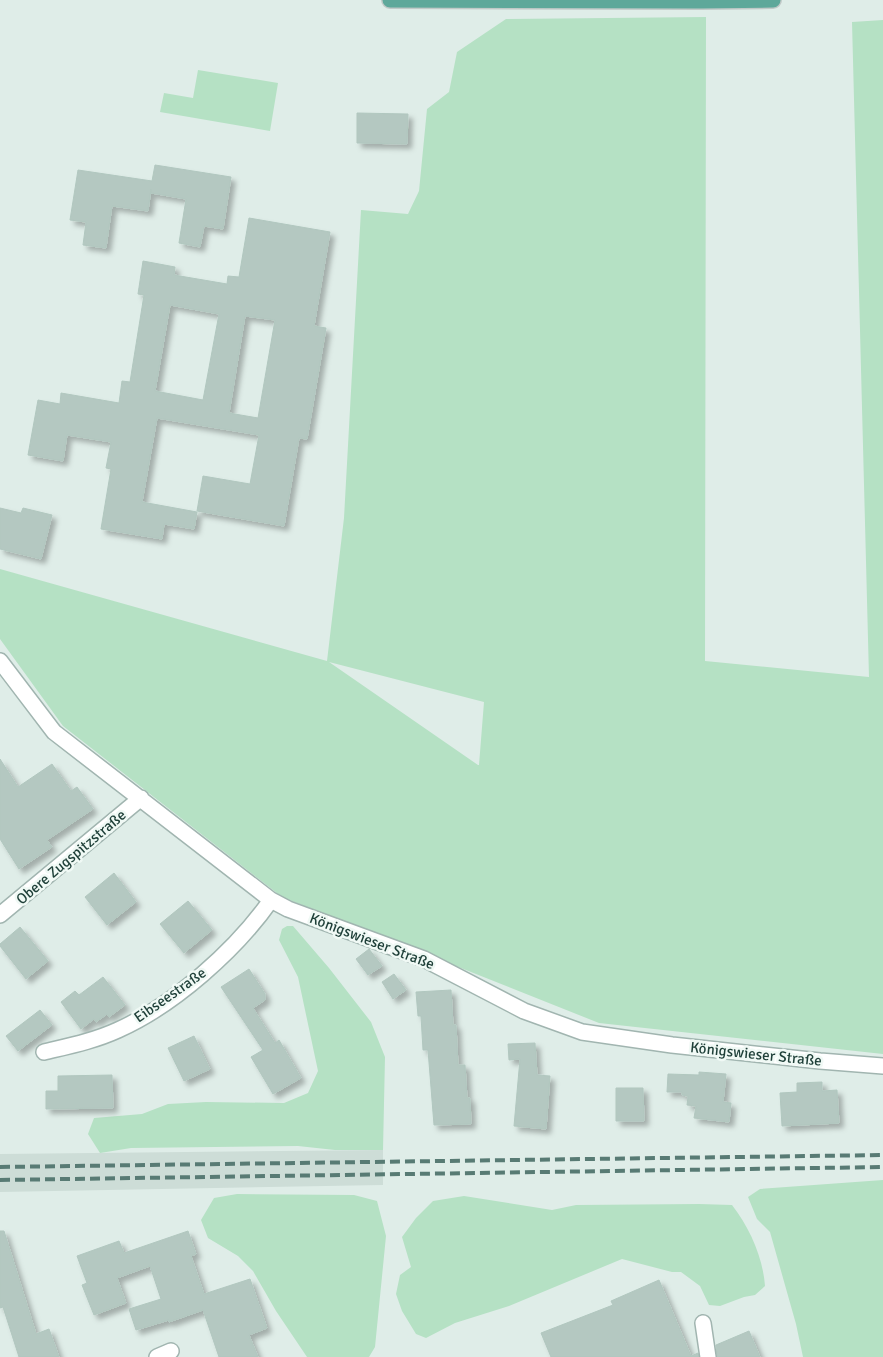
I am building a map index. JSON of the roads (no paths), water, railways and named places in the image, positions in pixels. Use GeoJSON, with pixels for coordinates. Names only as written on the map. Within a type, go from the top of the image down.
{"type":"FeatureCollection","features":[{"type":"Feature","properties":{"kind":"main road"},"geometry":{"type":"LineString","coordinates":[[390,0],[691,2],[773,0]]}},
{"type":"Feature","properties":{"kind":"street","name":"Königswieser Straße"},"geometry":{"type":"LineString","coordinates":[[0,661],[54,732],[271,900],[288,909],[424,959],[524,1011],[582,1032],[672,1045],[820,1062],[883,1066]]}},
{"type":"Feature","properties":{"kind":"street","name":"Obere Zugspitzstraße"},"geometry":{"type":"LineString","coordinates":[[0,915],[141,798]]}},
{"type":"Feature","properties":{"kind":"street","name":"Eibseestraße"},"geometry":{"type":"LineString","coordinates":[[44,1052],[85,1043],[118,1030],[152,1012],[196,979],[222,956],[256,921],[271,900]]}},
{"type":"Feature","properties":{"kind":"street"},"geometry":{"type":"LineString","coordinates":[[703,1323],[708,1357]]}},
{"type":"Feature","properties":{"kind":"railway"},"geometry":{"type":"LineString","coordinates":[[0,1167],[883,1155]]}},
{"type":"Feature","properties":{"kind":"railway"},"geometry":{"type":"LineString","coordinates":[[0,1180],[883,1167]]}}]}
